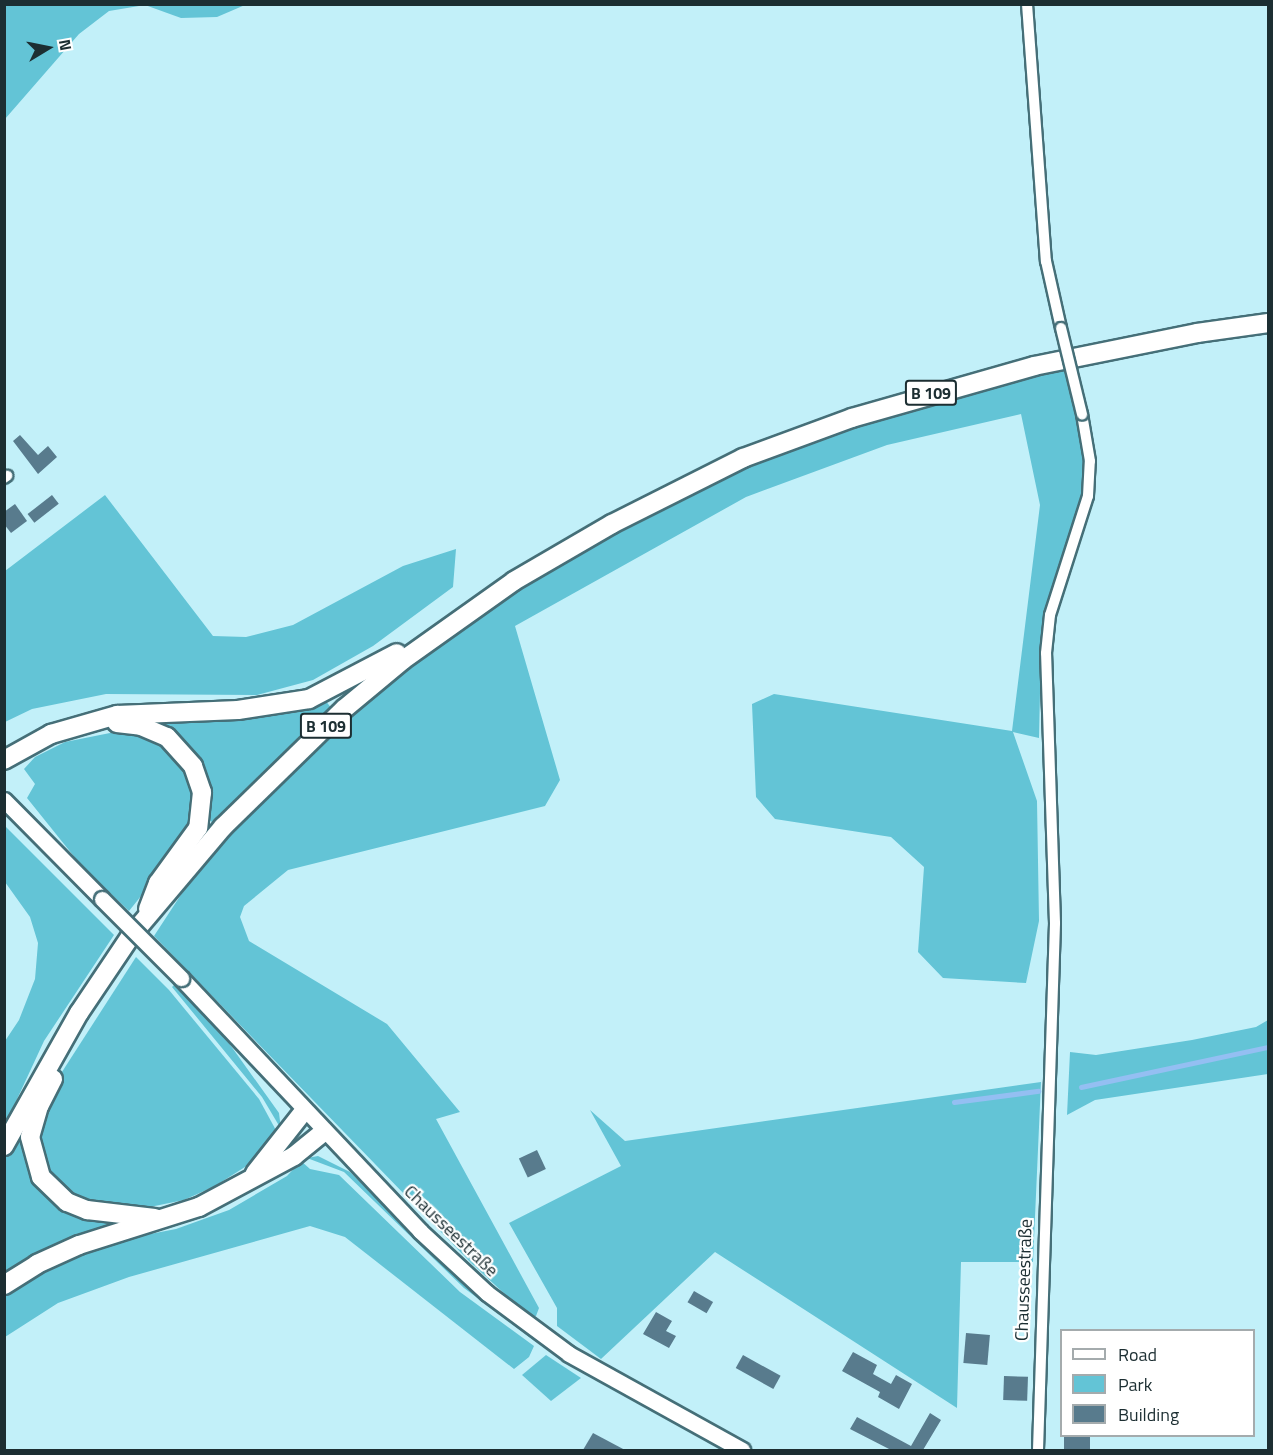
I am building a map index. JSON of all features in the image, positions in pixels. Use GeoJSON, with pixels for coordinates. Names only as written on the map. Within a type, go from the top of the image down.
{"type":"FeatureCollection","features":[{"type":"Feature","properties":{"kind":"highway","name":"B 109"},"geometry":{"type":"LineString","coordinates":[[4,1146],[79,1014],[142,923],[223,827],[292,756],[403,660],[471,609],[592,535],[733,463],[852,418],[1034,366],[1197,333],[1269,323]]}},
{"type":"Feature","properties":{"kind":"highway"},"geometry":{"type":"LineString","coordinates":[[4,760],[51,734],[117,715],[238,710],[309,699],[348,682],[471,609]]}},
{"type":"Feature","properties":{"kind":"highway"},"geometry":{"type":"LineString","coordinates":[[85,723],[141,726],[167,737],[193,766],[202,792],[198,828],[158,883],[142,923]]}},
{"type":"Feature","properties":{"kind":"highway"},"geometry":{"type":"LineString","coordinates":[[79,1014],[69,1052],[34,1119],[30,1137],[41,1177],[67,1202],[87,1210],[166,1218]]}},
{"type":"Feature","properties":{"kind":"highway"},"geometry":{"type":"LineString","coordinates":[[252,1176],[304,1111]]}},
{"type":"Feature","properties":{"kind":"highway"},"geometry":{"type":"LineString","coordinates":[[4,1285],[37,1264],[79,1245],[199,1207],[252,1176],[294,1156],[324,1132]]}},
{"type":"Feature","properties":{"kind":"main road","name":"Chausseestraße"},"geometry":{"type":"LineString","coordinates":[[4,800],[181,978],[304,1111],[420,1231],[487,1293],[569,1354],[742,1450]]}},
{"type":"Feature","properties":{"kind":"street","name":"Chausseestraße"},"geometry":{"type":"LineString","coordinates":[[1027,4],[1046,261],[1082,414],[1090,461],[1088,496],[1050,615],[1046,653],[1055,923],[1038,1450]]}},
{"type":"Feature","properties":{"kind":"green space"},"geometry":{"type":"Polygon","coordinates":[[[5,4],[145,5],[109,11],[79,34],[5,119],[5,4]]]}},
{"type":"Feature","properties":{"kind":"green space"},"geometry":{"type":"Polygon","coordinates":[[[145,5],[245,5],[217,17],[181,18],[145,5]]]}},
{"type":"Feature","properties":{"kind":"green space"},"geometry":{"type":"Polygon","coordinates":[[[1065,367],[1083,442],[1083,494],[1077,524],[1047,607],[1041,647],[1039,738],[1013,732],[1037,801],[1039,921],[1026,983],[943,978],[918,952],[924,867],[891,837],[775,819],[756,797],[752,704],[774,694],[1012,731],[1040,505],[1021,414],[887,445],[746,497],[515,626],[560,780],[545,806],[288,870],[244,906],[240,917],[249,941],[387,1024],[460,1112],[436,1119],[539,1308],[536,1316],[529,1316],[471,1263],[154,936],[201,864],[317,743],[395,676],[493,604],[630,522],[725,476],[863,424],[1065,367]]]}},
{"type":"Feature","properties":{"kind":"green space"},"geometry":{"type":"Polygon","coordinates":[[[105,495],[213,636],[246,637],[293,625],[403,566],[456,549],[453,587],[373,646],[313,680],[257,695],[106,694],[32,709],[5,722],[5,571],[105,495]]]}},
{"type":"Feature","properties":{"kind":"green space"},"geometry":{"type":"Polygon","coordinates":[[[325,700],[332,709],[215,824],[206,818],[199,762],[188,747],[161,726],[164,718],[325,700]]]}},
{"type":"Feature","properties":{"kind":"green space"},"geometry":{"type":"Polygon","coordinates":[[[120,731],[153,736],[192,775],[197,813],[165,866],[129,911],[109,892],[105,895],[27,798],[35,784],[24,769],[35,757],[65,742],[120,731]]]}},
{"type":"Feature","properties":{"kind":"green space"},"geometry":{"type":"Polygon","coordinates":[[[5,826],[114,935],[44,1041],[5,1125],[5,1041],[19,1020],[35,979],[38,943],[30,917],[5,882],[5,826]]]}},
{"type":"Feature","properties":{"kind":"green space"},"geometry":{"type":"Polygon","coordinates":[[[136,957],[169,990],[259,1099],[278,1134],[259,1158],[215,1186],[184,1200],[135,1210],[92,1204],[57,1187],[39,1156],[39,1120],[60,1075],[136,957]]]}},
{"type":"Feature","properties":{"kind":"green space"},"geometry":{"type":"Polygon","coordinates":[[[175,984],[226,1039],[279,1113],[281,1129],[262,1097],[172,987],[175,984]]]}},
{"type":"Feature","properties":{"kind":"green space"},"geometry":{"type":"Polygon","coordinates":[[[1268,1020],[1268,1074],[1095,1100],[1067,1115],[1070,1052],[1096,1055],[1192,1040],[1256,1027],[1268,1020]]]}},
{"type":"Feature","properties":{"kind":"green space"},"geometry":{"type":"Polygon","coordinates":[[[1041,1082],[1033,1262],[961,1262],[957,1408],[715,1252],[601,1359],[557,1326],[557,1308],[509,1223],[621,1166],[590,1110],[625,1141],[1041,1082]]]}},
{"type":"Feature","properties":{"kind":"green space"},"geometry":{"type":"Polygon","coordinates":[[[18,1134],[25,1138],[27,1154],[88,1218],[110,1222],[111,1228],[5,1277],[5,1159],[18,1134]]]}},
{"type":"Feature","properties":{"kind":"green space"},"geometry":{"type":"Polygon","coordinates":[[[318,1156],[350,1172],[458,1279],[538,1337],[536,1342],[464,1288],[344,1172],[307,1158],[318,1156]]]}},
{"type":"Feature","properties":{"kind":"green space"},"geometry":{"type":"Polygon","coordinates":[[[301,1161],[310,1169],[339,1175],[460,1292],[534,1346],[529,1357],[514,1369],[345,1237],[310,1226],[129,1277],[58,1303],[5,1337],[5,1293],[38,1270],[104,1243],[176,1229],[229,1210],[287,1176],[301,1161]]]}},
{"type":"Feature","properties":{"kind":"green space"},"geometry":{"type":"Polygon","coordinates":[[[546,1355],[581,1378],[551,1401],[522,1375],[546,1355]]]}},
{"type":"Feature","properties":{"kind":"building"},"geometry":{"type":"Polygon","coordinates":[[[20,435],[38,455],[48,446],[57,457],[38,474],[13,441],[20,435]]]}},
{"type":"Feature","properties":{"kind":"building"},"geometry":{"type":"Polygon","coordinates":[[[52,495],[59,504],[34,523],[28,514],[52,495]]]}},
{"type":"Feature","properties":{"kind":"building"},"geometry":{"type":"Polygon","coordinates":[[[15,504],[27,521],[11,533],[4,524],[4,512],[15,504]]]}},
{"type":"Feature","properties":{"kind":"building"},"geometry":{"type":"Polygon","coordinates":[[[537,1150],[546,1169],[528,1177],[519,1158],[537,1150]]]}},
{"type":"Feature","properties":{"kind":"building"},"geometry":{"type":"Polygon","coordinates":[[[694,1291],[713,1302],[707,1313],[688,1302],[694,1291]]]}},
{"type":"Feature","properties":{"kind":"building"},"geometry":{"type":"Polygon","coordinates":[[[656,1312],[672,1321],[666,1331],[676,1336],[669,1348],[643,1334],[656,1312]]]}},
{"type":"Feature","properties":{"kind":"building"},"geometry":{"type":"Polygon","coordinates":[[[966,1333],[990,1335],[987,1365],[963,1363],[966,1333]]]}},
{"type":"Feature","properties":{"kind":"building"},"geometry":{"type":"Polygon","coordinates":[[[853,1352],[877,1365],[873,1374],[891,1384],[896,1375],[912,1384],[899,1409],[878,1397],[880,1392],[842,1371],[853,1352]]]}},
{"type":"Feature","properties":{"kind":"building"},"geometry":{"type":"Polygon","coordinates":[[[743,1355],[781,1376],[773,1389],[736,1368],[743,1355]]]}},
{"type":"Feature","properties":{"kind":"building"},"geometry":{"type":"Polygon","coordinates":[[[1004,1376],[1028,1377],[1027,1401],[1003,1400],[1004,1376]]]}},
{"type":"Feature","properties":{"kind":"building"},"geometry":{"type":"Polygon","coordinates":[[[930,1413],[941,1420],[923,1450],[891,1450],[850,1429],[857,1417],[911,1446],[930,1413]]]}},
{"type":"Feature","properties":{"kind":"building"},"geometry":{"type":"Polygon","coordinates":[[[593,1433],[625,1450],[583,1450],[593,1433]]]}},
{"type":"Feature","properties":{"kind":"building"},"geometry":{"type":"Polygon","coordinates":[[[1064,1437],[1090,1437],[1090,1450],[1064,1450],[1064,1437]]]}},
{"type":"Feature","properties":{"kind":"waterway"},"geometry":{"type":"LineString","coordinates":[[1081,1087],[1268,1047]]}},
{"type":"Feature","properties":{"kind":"waterway"},"geometry":{"type":"LineString","coordinates":[[954,1102],[1038,1091]]}}]}
